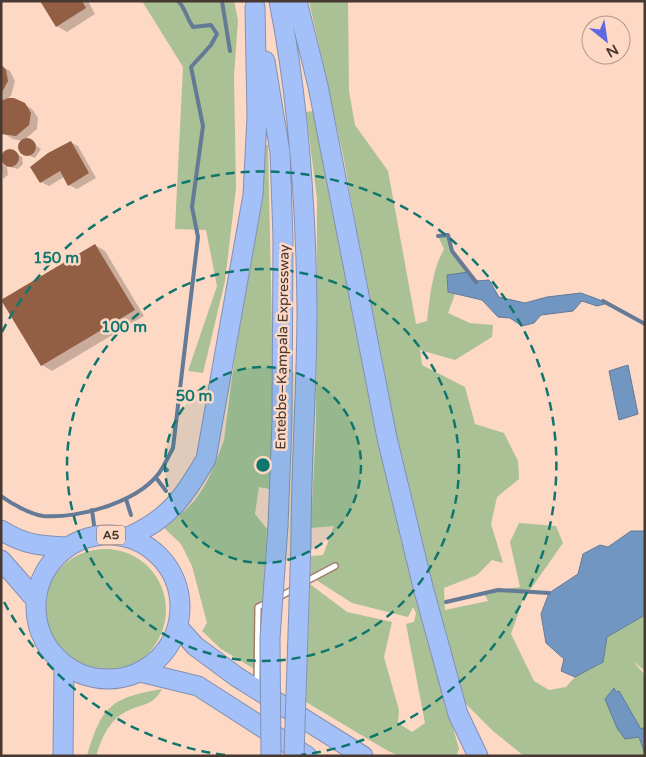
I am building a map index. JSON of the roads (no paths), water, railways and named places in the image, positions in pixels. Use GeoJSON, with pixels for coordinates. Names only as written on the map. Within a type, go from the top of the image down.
{"type":"FeatureCollection","features":[{"type":"Feature","properties":{"kind":"highway","name":"Entebbe–Kampala Expressway"},"geometry":{"type":"LineString","coordinates":[[279,1],[303,186],[307,310],[294,756]]}},
{"type":"Feature","properties":{"kind":"highway"},"geometry":{"type":"LineString","coordinates":[[297,1],[318,86],[386,438],[423,587],[458,714],[478,756]]}},
{"type":"Feature","properties":{"kind":"highway","name":"Entebbe–Kampala Expressway"},"geometry":{"type":"LineString","coordinates":[[254,4],[280,152],[283,238],[282,422],[278,526],[270,638],[271,756]]}},
{"type":"Feature","properties":{"kind":"highway"},"geometry":{"type":"LineString","coordinates":[[128,538],[160,521],[186,494],[206,459],[253,195],[257,117],[254,4]]}},
{"type":"Feature","properties":{"kind":"highway","name":"A5"},"geometry":{"type":"LineString","coordinates":[[1,530],[17,540],[43,546],[68,547],[97,536],[128,538],[150,548],[167,565],[175,579],[180,595],[178,627],[163,654],[140,672],[123,678],[106,679],[83,675],[64,665],[47,647],[38,624],[36,600],[46,570],[68,547]]}},
{"type":"Feature","properties":{"kind":"highway"},"geometry":{"type":"LineString","coordinates":[[1,560],[36,600]]}},
{"type":"Feature","properties":{"kind":"highway"},"geometry":{"type":"LineString","coordinates":[[178,627],[195,646],[257,689],[363,756]]}},
{"type":"Feature","properties":{"kind":"highway"},"geometry":{"type":"LineString","coordinates":[[62,756],[64,665]]}},
{"type":"Feature","properties":{"kind":"highway","name":"A5"},"geometry":{"type":"LineString","coordinates":[[140,672],[198,686],[307,756]]}},
{"type":"Feature","properties":{"kind":"lane"},"geometry":{"type":"LineString","coordinates":[[257,689],[258,607],[334,566]]}},
{"type":"Feature","properties":{"kind":"water"},"geometry":{"type":"Polygon","coordinates":[[[469,272],[476,281],[489,280],[499,297],[525,303],[547,297],[581,293],[608,303],[597,306],[582,301],[573,311],[541,315],[534,323],[522,326],[510,318],[498,317],[482,300],[448,292],[447,275],[469,272]]]}},
{"type":"Feature","properties":{"kind":"water"},"geometry":{"type":"Polygon","coordinates":[[[628,365],[638,414],[619,420],[609,371],[628,365]]]}},
{"type":"Feature","properties":{"kind":"water"},"geometry":{"type":"Polygon","coordinates":[[[631,531],[645,531],[645,615],[607,637],[603,662],[575,677],[561,671],[564,659],[546,643],[541,614],[549,593],[578,574],[583,554],[600,545],[608,547],[631,531]]]}},
{"type":"Feature","properties":{"kind":"water"},"geometry":{"type":"Polygon","coordinates":[[[614,688],[616,692],[619,691],[641,729],[645,727],[645,754],[639,737],[625,739],[617,728],[605,699],[614,688]]]}},
{"type":"Feature","properties":{"kind":"waterway"},"geometry":{"type":"LineString","coordinates":[[167,470],[163,467],[173,448],[198,237],[192,207],[203,126],[191,67],[211,45],[217,34],[211,25],[193,27],[178,1]]}},
{"type":"Feature","properties":{"kind":"waterway"},"geometry":{"type":"LineString","coordinates":[[222,1],[230,51]]}},
{"type":"Feature","properties":{"kind":"waterway"},"geometry":{"type":"LineString","coordinates":[[438,236],[448,235],[452,251],[476,282]]}},
{"type":"Feature","properties":{"kind":"waterway"},"geometry":{"type":"LineString","coordinates":[[603,301],[645,324]]}},
{"type":"Feature","properties":{"kind":"waterway"},"geometry":{"type":"LineString","coordinates":[[1,496],[21,508],[43,516],[58,516],[92,511],[126,498],[141,489],[154,479],[163,467]]}},
{"type":"Feature","properties":{"kind":"waterway"},"geometry":{"type":"LineString","coordinates":[[157,479],[166,491]]}},
{"type":"Feature","properties":{"kind":"waterway"},"geometry":{"type":"LineString","coordinates":[[126,499],[131,515]]}},
{"type":"Feature","properties":{"kind":"waterway"},"geometry":{"type":"LineString","coordinates":[[92,510],[94,525]]}},
{"type":"Feature","properties":{"kind":"waterway"},"geometry":{"type":"LineString","coordinates":[[446,602],[498,590],[549,593]]}}]}
